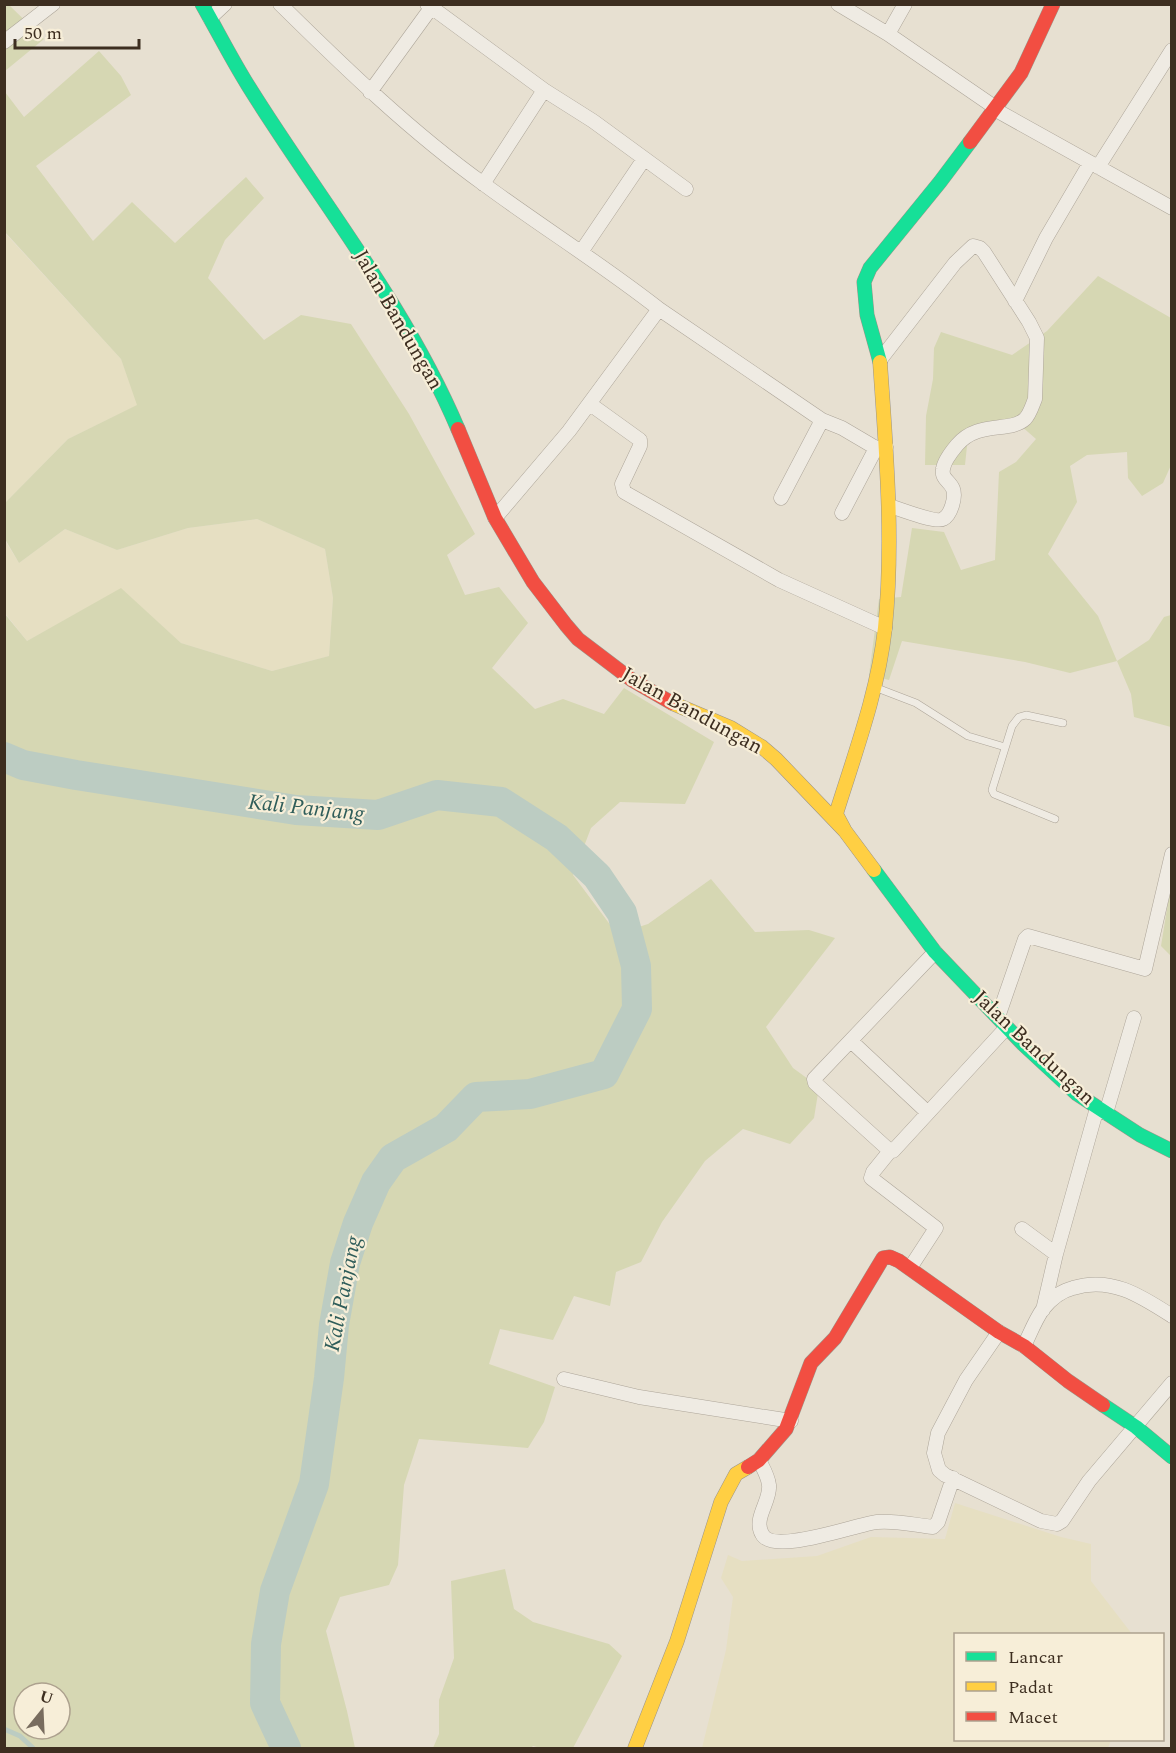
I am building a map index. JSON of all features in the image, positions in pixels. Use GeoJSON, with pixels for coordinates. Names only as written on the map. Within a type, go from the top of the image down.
{"type":"FeatureCollection","features":[{"type":"Feature","properties":{"kind":"street"},"geometry":{"type":"LineString","coordinates":[[4,42],[53,4]]}},
{"type":"Feature","properties":{"kind":"street","name":"Jalan Bandungan"},"geometry":{"type":"LineString","coordinates":[[202,4],[249,87],[375,275],[415,340],[451,413],[495,518],[533,582],[578,639],[632,680],[673,703],[731,728],[762,747],[776,759],[844,831],[935,952],[1002,1022],[1077,1094],[1140,1135],[1172,1151]]}},
{"type":"Feature","properties":{"kind":"street"},"geometry":{"type":"LineString","coordinates":[[210,18],[225,4]]}},
{"type":"Feature","properties":{"kind":"street"},"geometry":{"type":"LineString","coordinates":[[280,4],[370,92],[483,184],[659,309],[822,420],[881,447]]}},
{"type":"Feature","properties":{"kind":"street"},"geometry":{"type":"LineString","coordinates":[[838,4],[888,34],[994,108],[1172,208]]}},
{"type":"Feature","properties":{"kind":"street"},"geometry":{"type":"LineString","coordinates":[[888,34],[905,4]]}},
{"type":"Feature","properties":{"kind":"street"},"geometry":{"type":"LineString","coordinates":[[844,831],[836,814],[874,687],[885,628],[890,506],[881,447],[880,360],[867,315],[864,282],[887,246],[940,182],[1022,73],[1053,4]]}},
{"type":"Feature","properties":{"kind":"street"},"geometry":{"type":"LineString","coordinates":[[370,92],[429,6],[686,189]]}},
{"type":"Feature","properties":{"kind":"street"},"geometry":{"type":"LineString","coordinates":[[1015,301],[1046,238],[1172,51]]}},
{"type":"Feature","properties":{"kind":"street"},"geometry":{"type":"LineString","coordinates":[[483,184],[544,90]]}},
{"type":"Feature","properties":{"kind":"street"},"geometry":{"type":"LineString","coordinates":[[581,252],[644,159]]}},
{"type":"Feature","properties":{"kind":"street"},"geometry":{"type":"LineString","coordinates":[[880,360],[955,263],[973,246],[984,252],[1037,338],[1035,399],[1027,417],[1019,423],[974,432],[956,447],[943,469],[943,477],[953,488],[954,496],[945,518],[933,519],[890,506]]}},
{"type":"Feature","properties":{"kind":"street"},"geometry":{"type":"LineString","coordinates":[[495,518],[590,404],[659,309]]}},
{"type":"Feature","properties":{"kind":"street"},"geometry":{"type":"LineString","coordinates":[[590,404],[640,440],[640,446],[622,484],[624,492],[779,580],[885,628]]}},
{"type":"Feature","properties":{"kind":"street"},"geometry":{"type":"LineString","coordinates":[[781,498],[822,420]]}},
{"type":"Feature","properties":{"kind":"street"},"geometry":{"type":"LineString","coordinates":[[842,513],[881,447]]}},
{"type":"Feature","properties":{"kind":"street"},"geometry":{"type":"LineString","coordinates":[[910,1268],[936,1228],[871,1178],[871,1175],[1002,1022],[1025,939],[1028,936],[1145,969],[1172,854]]}},
{"type":"Feature","properties":{"kind":"street"},"geometry":{"type":"LineString","coordinates":[[890,1151],[814,1081],[935,952]]}},
{"type":"Feature","properties":{"kind":"street"},"geometry":{"type":"LineString","coordinates":[[1043,1310],[1056,1254],[1134,1017]]}},
{"type":"Feature","properties":{"kind":"street"},"geometry":{"type":"LineString","coordinates":[[851,1041],[927,1112]]}},
{"type":"Feature","properties":{"kind":"street"},"geometry":{"type":"LineString","coordinates":[[1022,1229],[1056,1254]]}},
{"type":"Feature","properties":{"kind":"street"},"geometry":{"type":"LineString","coordinates":[[635,1749],[677,1641],[721,1502],[736,1474],[759,1460],[783,1434],[791,1420],[811,1363],[820,1351],[835,1338],[883,1258],[894,1258],[999,1332],[1024,1346],[1068,1381],[1136,1427],[1172,1457]]}},
{"type":"Feature","properties":{"kind":"street"},"geometry":{"type":"LineString","coordinates":[[1024,1346],[1043,1310],[1054,1297],[1066,1290],[1092,1283],[1120,1287],[1142,1297],[1172,1316]]}},
{"type":"Feature","properties":{"kind":"street"},"geometry":{"type":"LineString","coordinates":[[999,1332],[966,1380],[938,1432],[934,1453],[939,1470],[953,1479],[1041,1521],[1057,1524],[1062,1521],[1089,1481],[1172,1383]]}},
{"type":"Feature","properties":{"kind":"street"},"geometry":{"type":"LineString","coordinates":[[564,1379],[631,1396],[791,1420]]}},
{"type":"Feature","properties":{"kind":"street"},"geometry":{"type":"LineString","coordinates":[[759,1460],[766,1472],[770,1487],[759,1526],[764,1538],[772,1542],[806,1539],[878,1522],[933,1527],[938,1522],[953,1479]]}},
{"type":"Feature","properties":{"kind":"lane"},"geometry":{"type":"LineString","coordinates":[[874,687],[916,703],[968,736],[1005,747]]}},
{"type":"Feature","properties":{"kind":"lane"},"geometry":{"type":"LineString","coordinates":[[1055,819],[992,792],[1012,726],[1019,717],[1026,715],[1063,723]]}},
{"type":"Feature","properties":{"kind":"shaded area"},"geometry":{"type":"Polygon","coordinates":[[[4,232],[121,359],[138,405],[68,439],[5,503],[4,232]]]}},
{"type":"Feature","properties":{"kind":"shaded area"},"geometry":{"type":"Polygon","coordinates":[[[257,519],[325,549],[333,598],[329,656],[272,671],[181,643],[121,589],[27,641],[5,613],[4,539],[19,563],[65,529],[117,550],[188,528],[257,519]]]}},
{"type":"Feature","properties":{"kind":"shaded area"},"geometry":{"type":"Polygon","coordinates":[[[955,1503],[1061,1537],[1091,1544],[1091,1581],[1131,1633],[954,1633],[954,1741],[1111,1741],[1108,1748],[702,1748],[726,1650],[733,1597],[721,1578],[728,1555],[742,1561],[817,1556],[871,1537],[945,1539],[955,1503]]]}},
{"type":"Feature","properties":{"kind":"green space"},"geometry":{"type":"Polygon","coordinates":[[[5,5],[9,5],[44,39],[5,71],[5,5]]]}},
{"type":"Feature","properties":{"kind":"green space"},"geometry":{"type":"Polygon","coordinates":[[[99,51],[121,76],[131,95],[36,166],[93,241],[132,202],[175,243],[246,177],[264,198],[225,240],[208,278],[264,340],[301,315],[351,324],[409,414],[475,534],[447,555],[465,595],[499,587],[528,623],[492,668],[535,709],[563,699],[604,714],[624,688],[714,742],[685,804],[620,802],[591,828],[573,875],[617,934],[648,924],[711,879],[755,932],[809,930],[835,938],[766,1027],[793,1068],[819,1087],[814,1118],[790,1144],[743,1129],[705,1161],[662,1222],[641,1262],[616,1272],[610,1306],[574,1296],[553,1340],[500,1329],[489,1364],[555,1387],[544,1422],[528,1448],[419,1439],[404,1485],[398,1565],[389,1585],[340,1597],[326,1631],[355,1748],[5,1748],[4,613],[27,641],[121,588],[181,643],[272,671],[329,656],[333,598],[325,549],[257,519],[188,528],[117,550],[65,529],[19,563],[5,539],[5,503],[68,439],[137,405],[121,359],[5,232],[5,92],[24,117],[99,51]]]}},
{"type":"Feature","properties":{"kind":"green space"},"geometry":{"type":"Polygon","coordinates":[[[1098,276],[1171,318],[1172,463],[1163,483],[1142,496],[1128,478],[1127,452],[1087,455],[1070,466],[1077,502],[1048,554],[1098,616],[1117,661],[1070,673],[1025,662],[902,641],[889,680],[869,675],[879,599],[901,597],[912,528],[944,532],[961,570],[995,560],[999,472],[1016,462],[1036,439],[1012,418],[969,427],[965,465],[925,465],[926,416],[933,379],[934,348],[941,332],[1012,355],[1047,331],[1098,276]]]}},
{"type":"Feature","properties":{"kind":"green space"},"geometry":{"type":"Polygon","coordinates":[[[1171,615],[1171,727],[1134,717],[1131,694],[1117,661],[1149,640],[1164,617],[1171,615]]]}},
{"type":"Feature","properties":{"kind":"green space"},"geometry":{"type":"Polygon","coordinates":[[[1171,884],[1171,956],[1161,946],[1171,884]]]}},
{"type":"Feature","properties":{"kind":"green space"},"geometry":{"type":"Polygon","coordinates":[[[505,1569],[514,1609],[533,1622],[609,1644],[622,1656],[573,1748],[533,1746],[531,1748],[433,1748],[439,1734],[439,1700],[454,1658],[451,1581],[505,1569]]]}},
{"type":"Feature","properties":{"kind":"waterway","name":"Kali Panjang"},"geometry":{"type":"LineString","coordinates":[[4,757],[23,765],[76,775],[296,810],[378,815],[437,795],[501,802],[557,838],[597,876],[622,913],[636,966],[637,1009],[604,1074],[530,1094],[476,1097],[446,1128],[393,1158],[376,1182],[358,1223],[345,1263],[334,1325],[314,1484],[275,1591],[266,1644],[265,1703],[286,1748]]}},
{"type":"Feature","properties":{"kind":"waterway"},"geometry":{"type":"LineString","coordinates":[[4,1729],[20,1736],[33,1748]]}},
{"type":"Feature","properties":{"kind":"traffic: fast"},"geometry":{"type":"LineString","coordinates":[[202,4],[249,87],[360,254],[413,339],[458,429]]}},
{"type":"Feature","properties":{"kind":"traffic: fast"},"geometry":{"type":"LineString","coordinates":[[880,362],[867,315],[864,282],[870,268],[970,142]]}},
{"type":"Feature","properties":{"kind":"traffic: fast"},"geometry":{"type":"LineString","coordinates":[[874,870],[935,952],[1023,1044],[1077,1094],[1140,1135],[1172,1151]]}},
{"type":"Feature","properties":{"kind":"traffic: fast"},"geometry":{"type":"LineString","coordinates":[[1103,1405],[1136,1427],[1172,1457]]}},
{"type":"Feature","properties":{"kind":"traffic: slow"},"geometry":{"type":"LineString","coordinates":[[844,829],[836,814],[877,675],[882,652],[888,595],[888,495],[880,362]]}},
{"type":"Feature","properties":{"kind":"traffic: slow"},"geometry":{"type":"LineString","coordinates":[[672,703],[731,728],[762,747],[845,831],[874,870]]}},
{"type":"Feature","properties":{"kind":"traffic: slow"},"geometry":{"type":"LineString","coordinates":[[635,1748],[677,1641],[721,1502],[736,1474],[748,1467]]}},
{"type":"Feature","properties":{"kind":"traffic: jam"},"geometry":{"type":"LineString","coordinates":[[970,142],[1021,73],[1053,4]]}},
{"type":"Feature","properties":{"kind":"traffic: jam"},"geometry":{"type":"LineString","coordinates":[[458,429],[495,518],[533,582],[566,625],[578,639],[632,680],[672,703]]}},
{"type":"Feature","properties":{"kind":"traffic: jam"},"geometry":{"type":"LineString","coordinates":[[748,1467],[759,1460],[786,1429],[811,1363],[835,1338],[883,1258],[890,1257],[899,1261],[999,1332],[1024,1346],[1103,1405]]}}]}
